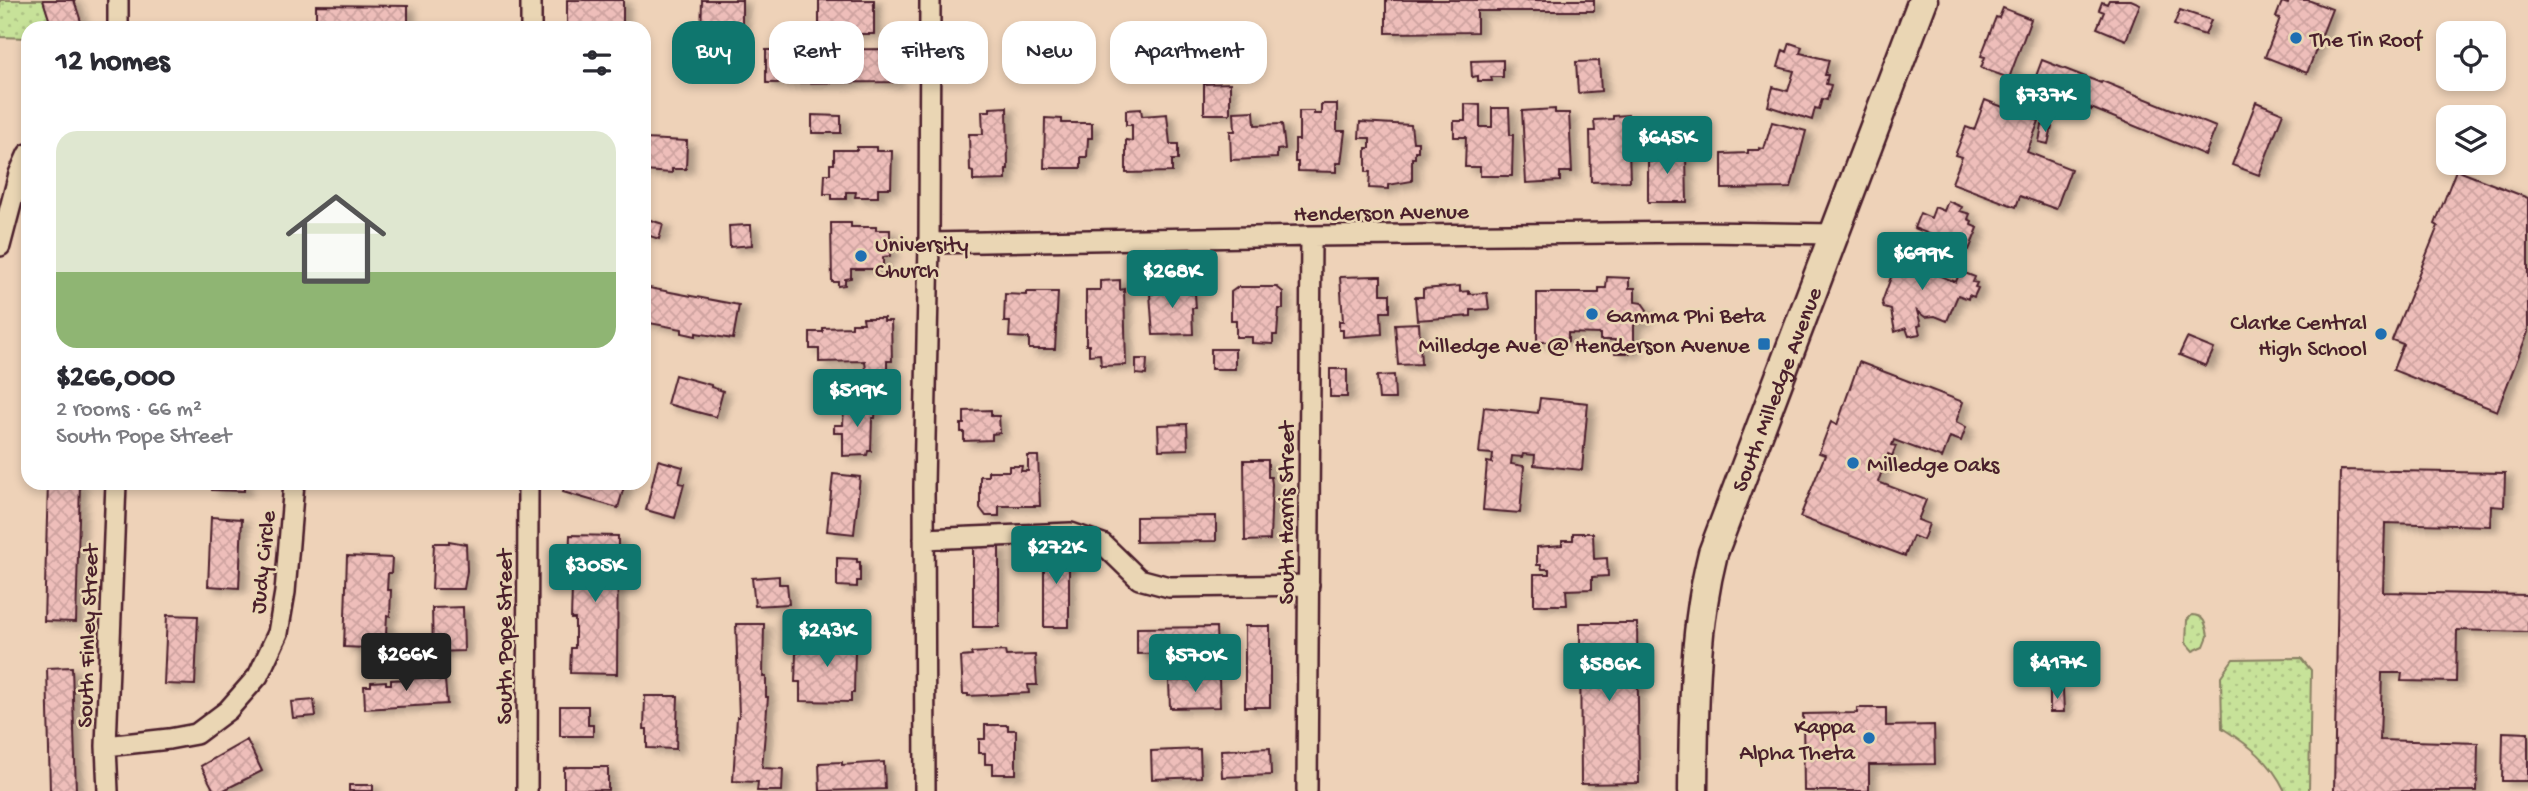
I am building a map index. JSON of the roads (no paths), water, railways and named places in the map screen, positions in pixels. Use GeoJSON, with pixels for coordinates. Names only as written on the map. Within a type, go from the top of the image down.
{"type":"FeatureCollection","features":[{"type":"Feature","properties":{"kind":"main road","name":"South Milledge Avenue"},"geometry":{"type":"LineString","coordinates":[[1693,791],[1695,657],[1713,553],[1923,0]]}},
{"type":"Feature","properties":{"kind":"street"},"geometry":{"type":"LineString","coordinates":[[118,0],[118,21]]}},
{"type":"Feature","properties":{"kind":"street"},"geometry":{"type":"LineString","coordinates":[[531,0],[531,21]]}},
{"type":"Feature","properties":{"kind":"street"},"geometry":{"type":"LineString","coordinates":[[925,791],[924,539],[930,0]]}},
{"type":"Feature","properties":{"kind":"street"},"geometry":{"type":"LineString","coordinates":[[0,246],[21,170]]}},
{"type":"Feature","properties":{"kind":"street","name":"Henderson Avenue"},"geometry":{"type":"LineString","coordinates":[[929,243],[1702,232],[1834,234]]}},
{"type":"Feature","properties":{"kind":"street","name":"South Harris Street"},"geometry":{"type":"LineString","coordinates":[[1307,791],[1311,236]]}},
{"type":"Feature","properties":{"kind":"street","name":"South Finley Street"},"geometry":{"type":"LineString","coordinates":[[108,791],[106,746],[117,490]]}},
{"type":"Feature","properties":{"kind":"street","name":"Judy Circle"},"geometry":{"type":"LineString","coordinates":[[106,746],[169,740],[196,734],[228,710],[258,676],[278,634],[284,602],[293,490]]}},
{"type":"Feature","properties":{"kind":"street","name":"South Pope Street"},"geometry":{"type":"LineString","coordinates":[[527,791],[528,490]]}},
{"type":"Feature","properties":{"kind":"street"},"geometry":{"type":"LineString","coordinates":[[924,539],[1071,533],[1103,544],[1139,579],[1169,587],[1309,585]]}},
{"type":"Feature","properties":{"kind":"place","name":"The Tin Roof"},"geometry":{"type":"Point","coordinates":[2296,38]}},
{"type":"Feature","properties":{"kind":"place","name":"University Church"},"geometry":{"type":"Point","coordinates":[861,256]}},
{"type":"Feature","properties":{"kind":"place","name":"Gamma Phi Beta"},"geometry":{"type":"Point","coordinates":[1592,314]}},
{"type":"Feature","properties":{"kind":"place","name":"Clarke Central High School"},"geometry":{"type":"Point","coordinates":[2381,334]}},
{"type":"Feature","properties":{"kind":"place","name":"Milledge Ave @ Henderson Avenue"},"geometry":{"type":"Point","coordinates":[1764,344]}},
{"type":"Feature","properties":{"kind":"place","name":"Milledge Oaks"},"geometry":{"type":"Point","coordinates":[1853,463]}},
{"type":"Feature","properties":{"kind":"place","name":"Kappa Alpha Theta"},"geometry":{"type":"Point","coordinates":[1869,738]}}]}
